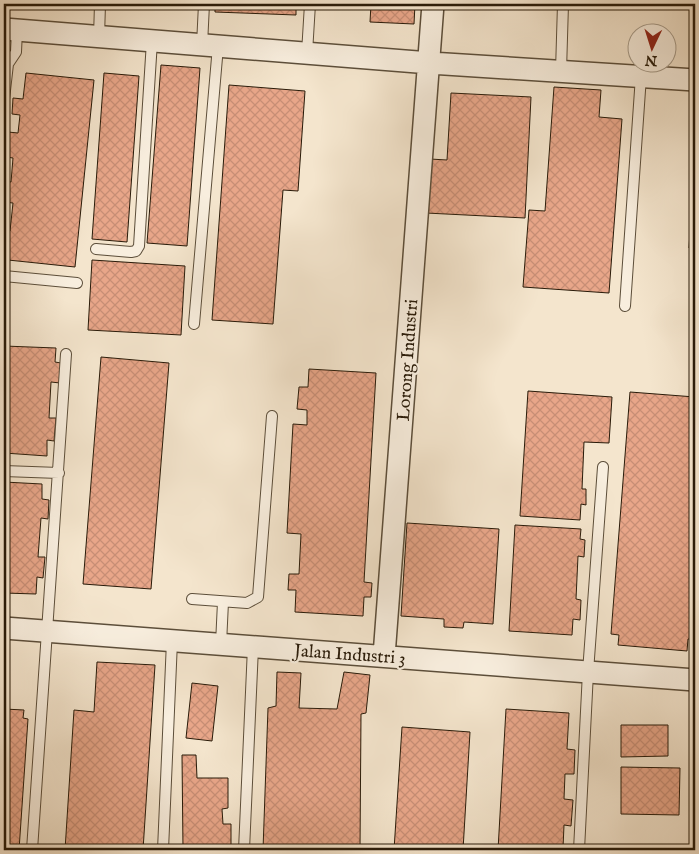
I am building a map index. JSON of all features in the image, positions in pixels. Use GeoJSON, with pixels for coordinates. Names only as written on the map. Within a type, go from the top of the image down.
{"type":"FeatureCollection","features":[{"type":"Feature","properties":{"kind":"street","name":"Lorong Industri"},"geometry":{"type":"LineString","coordinates":[[384,656],[433,4]]}},
{"type":"Feature","properties":{"kind":"street"},"geometry":{"type":"LineString","coordinates":[[11,29],[430,63],[695,80]]}},
{"type":"Feature","properties":{"kind":"street","name":"Jalan Industri 3"},"geometry":{"type":"LineString","coordinates":[[4,628],[695,680]]}},
{"type":"Feature","properties":{"kind":"lane"},"geometry":{"type":"LineString","coordinates":[[99,37],[100,4]]}},
{"type":"Feature","properties":{"kind":"lane"},"geometry":{"type":"LineString","coordinates":[[194,324],[210,46],[204,4]]}},
{"type":"Feature","properties":{"kind":"lane"},"geometry":{"type":"LineString","coordinates":[[308,53],[310,4]]}},
{"type":"Feature","properties":{"kind":"lane"},"geometry":{"type":"LineString","coordinates":[[561,71],[563,4]]}},
{"type":"Feature","properties":{"kind":"lane"},"geometry":{"type":"LineString","coordinates":[[4,99],[8,64],[16,52],[11,29]]}},
{"type":"Feature","properties":{"kind":"lane"},"geometry":{"type":"LineString","coordinates":[[96,249],[131,252],[136,251],[139,246],[152,41]]}},
{"type":"Feature","properties":{"kind":"lane"},"geometry":{"type":"LineString","coordinates":[[625,306],[641,76]]}},
{"type":"Feature","properties":{"kind":"lane"},"geometry":{"type":"LineString","coordinates":[[4,276],[77,284]]}},
{"type":"Feature","properties":{"kind":"lane"},"geometry":{"type":"LineString","coordinates":[[32,850],[49,631],[66,354]]}},
{"type":"Feature","properties":{"kind":"lane"},"geometry":{"type":"LineString","coordinates":[[192,599],[223,602],[253,601],[260,591],[272,416]]}},
{"type":"Feature","properties":{"kind":"lane"},"geometry":{"type":"LineString","coordinates":[[579,850],[588,672],[603,467]]}},
{"type":"Feature","properties":{"kind":"lane"},"geometry":{"type":"LineString","coordinates":[[4,471],[59,473]]}},
{"type":"Feature","properties":{"kind":"lane"},"geometry":{"type":"LineString","coordinates":[[222,644],[223,602]]}},
{"type":"Feature","properties":{"kind":"lane"},"geometry":{"type":"LineString","coordinates":[[163,850],[172,641]]}},
{"type":"Feature","properties":{"kind":"lane"},"geometry":{"type":"LineString","coordinates":[[244,850],[253,647]]}},
{"type":"Feature","properties":{"kind":"building"},"geometry":{"type":"Polygon","coordinates":[[[215,4],[296,4],[296,15],[215,12],[215,4]]]}},
{"type":"Feature","properties":{"kind":"building"},"geometry":{"type":"Polygon","coordinates":[[[371,4],[415,4],[414,24],[370,22],[371,4]]]}},
{"type":"Feature","properties":{"kind":"building"},"geometry":{"type":"Polygon","coordinates":[[[579,4],[637,4],[636,7],[579,4]]]}},
{"type":"Feature","properties":{"kind":"building"},"geometry":{"type":"Polygon","coordinates":[[[161,65],[200,68],[187,246],[147,243],[161,65]]]}},
{"type":"Feature","properties":{"kind":"building"},"geometry":{"type":"Polygon","coordinates":[[[26,73],[94,80],[75,267],[8,260],[9,249],[4,248],[4,231],[10,231],[13,203],[4,202],[4,181],[11,182],[13,158],[6,157],[8,132],[18,133],[20,115],[12,114],[13,98],[23,99],[26,73]]]}},
{"type":"Feature","properties":{"kind":"building"},"geometry":{"type":"Polygon","coordinates":[[[104,73],[139,76],[127,242],[92,239],[104,73]]]}},
{"type":"Feature","properties":{"kind":"building"},"geometry":{"type":"Polygon","coordinates":[[[229,85],[305,91],[298,191],[283,190],[273,324],[212,320],[229,85]]]}},
{"type":"Feature","properties":{"kind":"building"},"geometry":{"type":"Polygon","coordinates":[[[554,87],[601,90],[599,117],[622,119],[609,293],[523,287],[529,210],[545,211],[554,87]]]}},
{"type":"Feature","properties":{"kind":"building"},"geometry":{"type":"Polygon","coordinates":[[[451,93],[531,97],[525,218],[426,213],[430,159],[447,160],[451,93]]]}},
{"type":"Feature","properties":{"kind":"building"},"geometry":{"type":"Polygon","coordinates":[[[695,167],[695,249],[689,248],[695,167]]]}},
{"type":"Feature","properties":{"kind":"building"},"geometry":{"type":"Polygon","coordinates":[[[92,260],[185,266],[181,335],[88,330],[92,260]]]}},
{"type":"Feature","properties":{"kind":"building"},"geometry":{"type":"Polygon","coordinates":[[[4,346],[56,348],[55,362],[61,363],[60,383],[51,382],[49,418],[56,418],[54,441],[47,440],[47,456],[4,453],[4,346]]]}},
{"type":"Feature","properties":{"kind":"building"},"geometry":{"type":"Polygon","coordinates":[[[101,357],[169,363],[151,589],[83,584],[101,357]]]}},
{"type":"Feature","properties":{"kind":"building"},"geometry":{"type":"Polygon","coordinates":[[[309,369],[376,373],[364,582],[372,583],[371,597],[364,597],[363,616],[295,612],[296,590],[288,590],[289,574],[299,574],[301,534],[287,533],[293,424],[307,425],[307,410],[297,409],[299,387],[308,387],[309,369]]]}},
{"type":"Feature","properties":{"kind":"building"},"geometry":{"type":"Polygon","coordinates":[[[528,391],[612,397],[609,443],[584,442],[582,489],[586,489],[586,505],[581,504],[580,520],[520,516],[528,391]]]}},
{"type":"Feature","properties":{"kind":"building"},"geometry":{"type":"Polygon","coordinates":[[[630,392],[695,397],[695,639],[688,639],[687,651],[618,645],[619,635],[611,634],[630,392]]]}},
{"type":"Feature","properties":{"kind":"building"},"geometry":{"type":"Polygon","coordinates":[[[4,482],[42,484],[42,499],[49,500],[48,519],[41,518],[38,557],[45,557],[43,578],[37,577],[36,594],[4,593],[4,482]]]}},
{"type":"Feature","properties":{"kind":"building"},"geometry":{"type":"Polygon","coordinates":[[[407,523],[499,529],[493,624],[464,622],[463,628],[444,627],[444,619],[401,616],[407,523]]]}},
{"type":"Feature","properties":{"kind":"building"},"geometry":{"type":"Polygon","coordinates":[[[515,525],[581,529],[580,539],[585,540],[584,557],[578,556],[576,599],[581,600],[580,620],[573,619],[572,635],[509,631],[515,525]]]}},
{"type":"Feature","properties":{"kind":"building"},"geometry":{"type":"Polygon","coordinates":[[[97,662],[155,665],[143,850],[65,850],[74,710],[94,712],[97,662]]]}},
{"type":"Feature","properties":{"kind":"building"},"geometry":{"type":"Polygon","coordinates":[[[277,672],[301,673],[299,708],[337,709],[344,672],[370,675],[366,713],[361,714],[360,850],[263,850],[268,708],[276,706],[277,672]]]}},
{"type":"Feature","properties":{"kind":"building"},"geometry":{"type":"Polygon","coordinates":[[[192,683],[218,686],[212,741],[186,738],[192,683]]]}},
{"type":"Feature","properties":{"kind":"building"},"geometry":{"type":"Polygon","coordinates":[[[4,709],[24,710],[23,718],[28,719],[19,850],[4,850],[4,709]]]}},
{"type":"Feature","properties":{"kind":"building"},"geometry":{"type":"Polygon","coordinates":[[[506,709],[569,713],[567,749],[575,750],[574,774],[565,774],[564,799],[573,800],[571,826],[564,825],[563,848],[532,846],[532,850],[498,850],[506,709]]]}},
{"type":"Feature","properties":{"kind":"building"},"geometry":{"type":"Polygon","coordinates":[[[621,725],[668,725],[668,756],[621,757],[621,725]]]}},
{"type":"Feature","properties":{"kind":"building"},"geometry":{"type":"Polygon","coordinates":[[[402,727],[470,732],[463,850],[394,850],[402,727]]]}},
{"type":"Feature","properties":{"kind":"building"},"geometry":{"type":"Polygon","coordinates":[[[182,755],[196,755],[197,778],[228,778],[228,808],[222,809],[223,824],[231,824],[231,850],[183,850],[182,755]]]}},
{"type":"Feature","properties":{"kind":"building"},"geometry":{"type":"Polygon","coordinates":[[[621,767],[680,768],[679,815],[621,814],[621,767]]]}}]}
